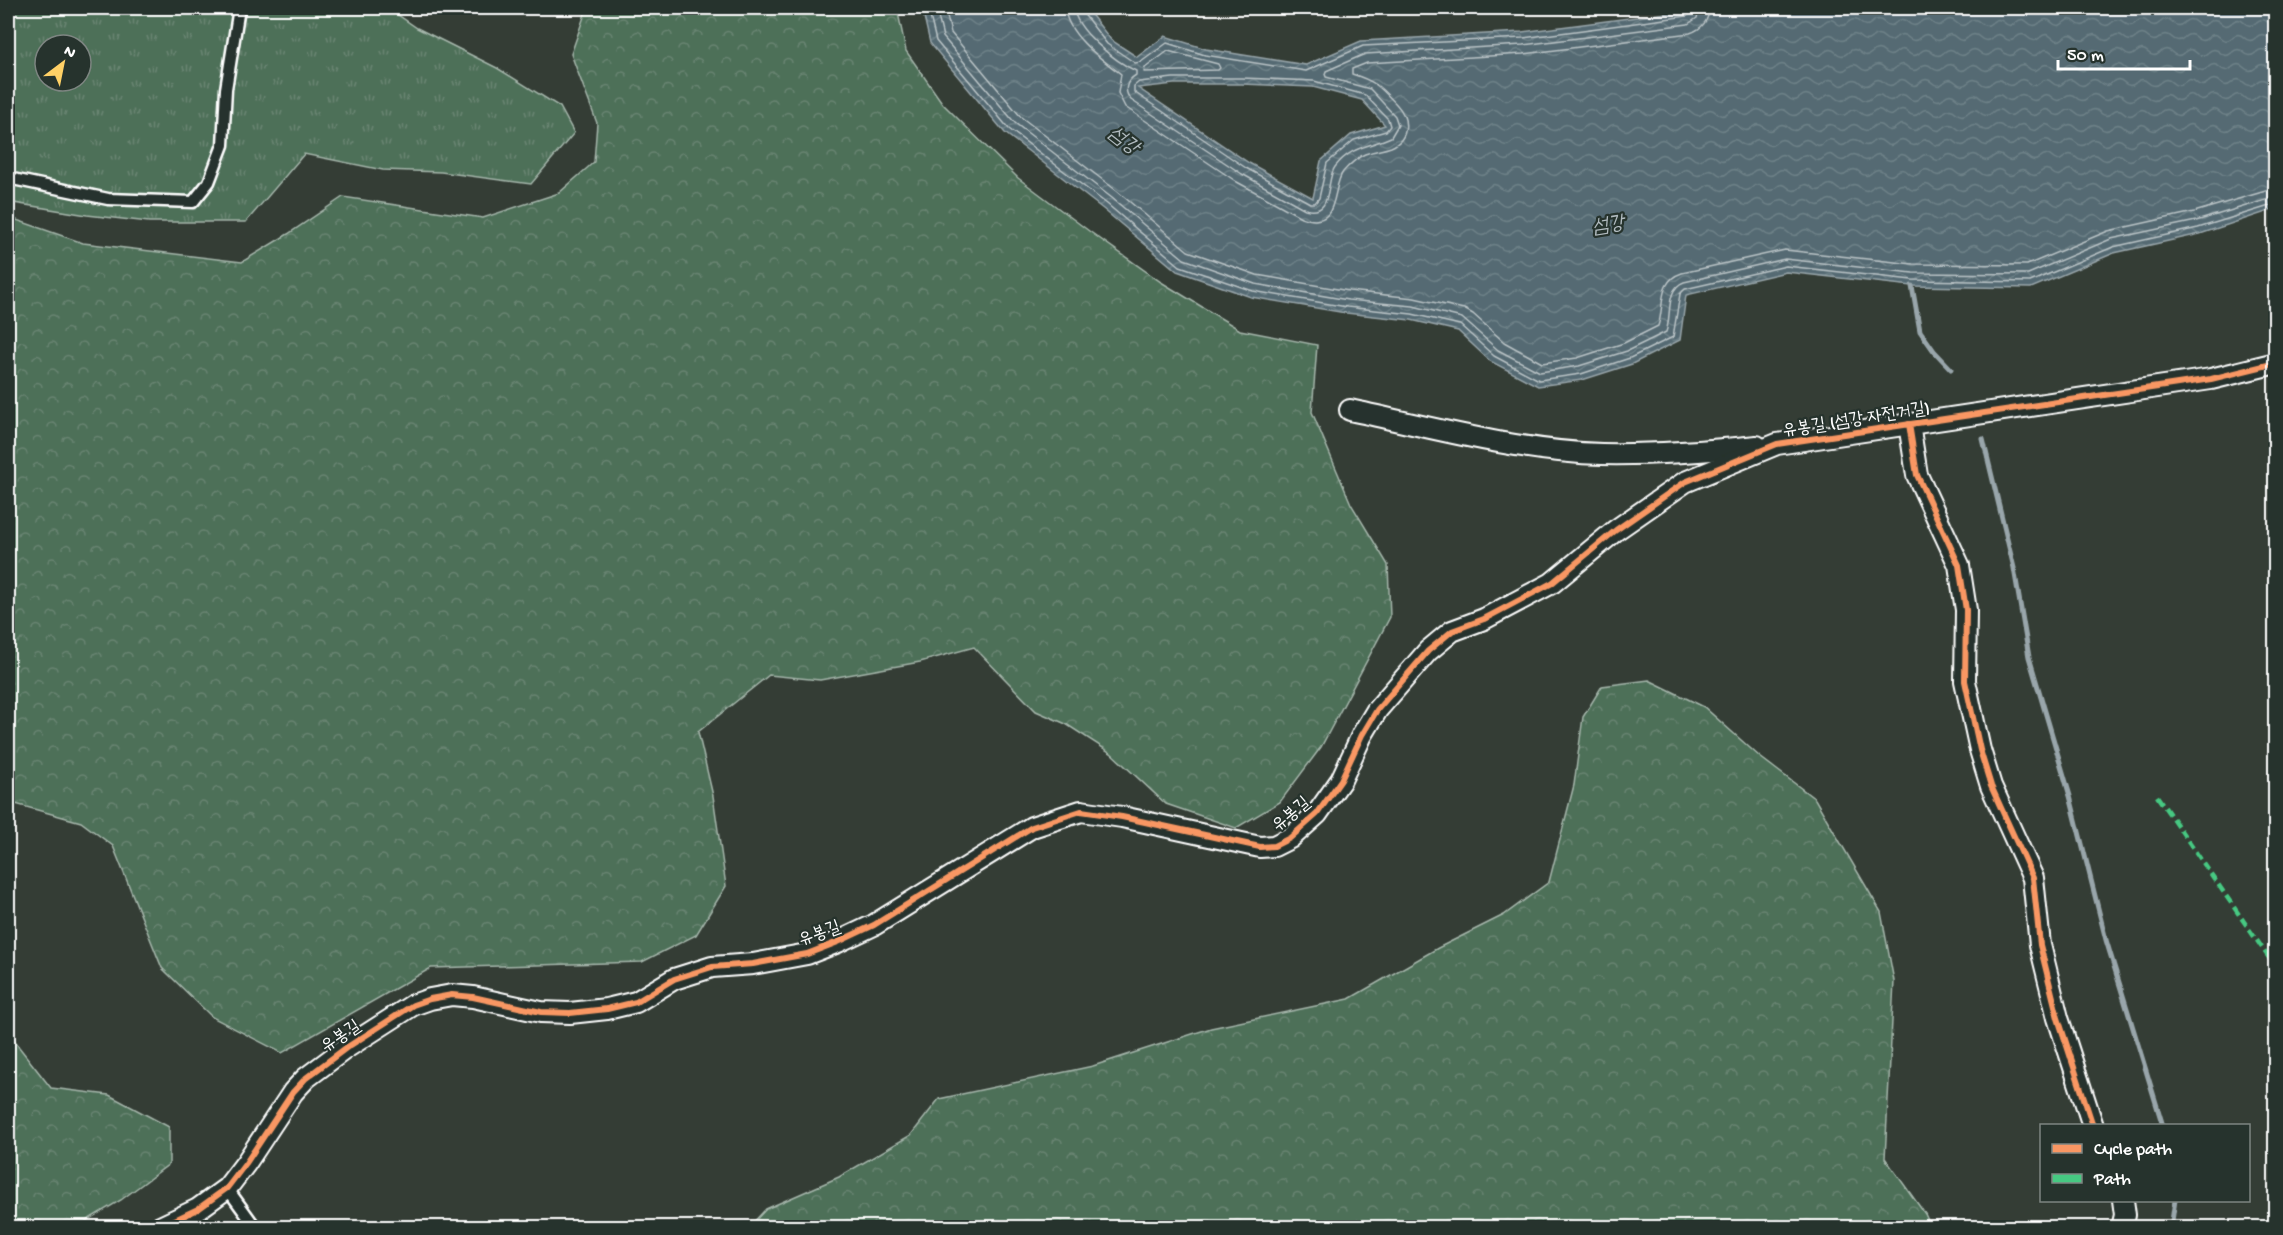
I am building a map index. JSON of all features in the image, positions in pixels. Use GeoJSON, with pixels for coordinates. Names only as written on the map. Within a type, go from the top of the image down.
{"type":"FeatureCollection","features":[{"type":"Feature","properties":{"kind":"street","name":"유봉길 (섬강 자전거길)"},"geometry":{"type":"LineString","coordinates":[[1444,637],[1552,583],[1616,530],[1685,483],[1777,444],[2211,379],[2276,363]]}},
{"type":"Feature","properties":{"kind":"street"},"geometry":{"type":"LineString","coordinates":[[1350,410],[1486,438],[1600,454],[1696,452],[1777,444]]}},
{"type":"Feature","properties":{"kind":"street"},"geometry":{"type":"LineString","coordinates":[[1909,424],[1917,475],[1959,565],[1966,610],[1965,681],[1980,750],[1991,786],[2033,878],[2040,945],[2058,1018],[2092,1124]]}},
{"type":"Feature","properties":{"kind":"street","name":"유봉길"},"geometry":{"type":"LineString","coordinates":[[158,1227],[198,1209],[226,1188],[306,1077],[413,1005],[430,999],[452,995],[473,997],[541,1012],[570,1013],[606,1009],[636,1002],[674,979],[712,967],[753,964],[807,954],[874,925],[1032,827],[1081,811],[1122,816],[1260,847],[1274,846],[1290,838],[1317,814],[1341,780],[1362,735],[1377,710],[1428,651],[1444,637]]}},
{"type":"Feature","properties":{"kind":"street"},"geometry":{"type":"LineString","coordinates":[[2122,1227],[2125,1215],[2123,1202]]}},
{"type":"Feature","properties":{"kind":"lane"},"geometry":{"type":"LineString","coordinates":[[8,178],[108,199],[194,202],[209,182],[223,145],[226,89],[239,8]]}},
{"type":"Feature","properties":{"kind":"lane"},"geometry":{"type":"LineString","coordinates":[[226,1188],[256,1227]]}},
{"type":"Feature","properties":{"kind":"green space"},"geometry":{"type":"Polygon","coordinates":[[[8,8],[388,8],[417,28],[497,68],[560,107],[574,133],[531,184],[441,172],[383,170],[304,154],[246,222],[149,222],[8,202],[8,8]]]}},
{"type":"Feature","properties":{"kind":"green space"},"geometry":{"type":"Polygon","coordinates":[[[587,8],[897,8],[906,51],[943,104],[1018,178],[1161,282],[1240,330],[1317,345],[1312,412],[1351,504],[1388,565],[1390,617],[1321,747],[1280,802],[1236,828],[1166,804],[1111,753],[1066,724],[1036,711],[974,647],[920,662],[820,680],[769,675],[698,732],[713,796],[726,886],[696,935],[642,962],[431,968],[282,1053],[212,1017],[162,968],[113,846],[81,822],[8,802],[8,217],[83,243],[242,262],[343,197],[483,218],[559,193],[594,162],[597,123],[571,54],[587,8]]]}},
{"type":"Feature","properties":{"kind":"green space"},"geometry":{"type":"Polygon","coordinates":[[[1649,680],[1704,707],[1760,757],[1815,799],[1881,912],[1894,981],[1885,1158],[1925,1214],[1931,1227],[749,1227],[766,1209],[839,1177],[911,1135],[939,1099],[1093,1066],[1211,1028],[1349,999],[1438,948],[1504,915],[1549,882],[1574,785],[1583,717],[1602,686],[1649,680]]]}},
{"type":"Feature","properties":{"kind":"green space"},"geometry":{"type":"Polygon","coordinates":[[[8,1033],[51,1088],[109,1095],[169,1127],[169,1164],[121,1200],[76,1227],[8,1227],[8,1033]]]}},
{"type":"Feature","properties":{"kind":"water","name":"섬강"},"geometry":{"type":"Polygon","coordinates":[[[922,8],[1086,8],[1111,40],[1137,57],[1165,36],[1206,49],[1306,65],[1361,41],[1522,32],[1706,8],[2275,8],[2275,209],[2200,234],[2114,253],[2031,288],[1912,286],[1786,272],[1686,295],[1680,340],[1632,364],[1582,380],[1538,386],[1490,361],[1458,331],[1411,320],[1346,313],[1251,297],[1177,271],[1103,209],[1005,133],[930,43],[922,8]],[[1174,84],[1138,88],[1249,163],[1313,198],[1321,161],[1351,135],[1385,125],[1362,100],[1313,87],[1174,84]]]}},
{"type":"Feature","properties":{"kind":"waterway"},"geometry":{"type":"LineString","coordinates":[[1912,286],[1920,331],[1951,369]]}},
{"type":"Feature","properties":{"kind":"waterway"},"geometry":{"type":"LineString","coordinates":[[1983,439],[2014,568],[2029,657],[2070,796],[2106,940],[2162,1124]]}},
{"type":"Feature","properties":{"kind":"waterway"},"geometry":{"type":"LineString","coordinates":[[2171,1228],[2175,1202]]}},
{"type":"Feature","properties":{"kind":"marked path"},"geometry":{"type":"LineString","coordinates":[[2157,796],[2276,968]]}},
{"type":"Feature","properties":{"kind":"cycle path"},"geometry":{"type":"LineString","coordinates":[[158,1228],[198,1209],[227,1188],[293,1092],[306,1078],[346,1048],[413,1005],[430,999],[452,995],[473,997],[541,1012],[570,1013],[607,1009],[636,1002],[674,979],[712,967],[753,964],[807,954],[874,925],[1032,827],[1081,811],[1122,817],[1260,847],[1274,846],[1290,838],[1317,814],[1341,780],[1362,735],[1377,710],[1428,651],[1452,631],[1484,619],[1552,583],[1616,530],[1685,482],[1777,444],[2211,379],[2276,363]]}},
{"type":"Feature","properties":{"kind":"cycle path"},"geometry":{"type":"LineString","coordinates":[[1909,424],[1917,475],[1959,565],[1966,610],[1965,681],[1980,750],[1991,786],[2033,878],[2040,945],[2058,1018],[2092,1124]]}}]}
